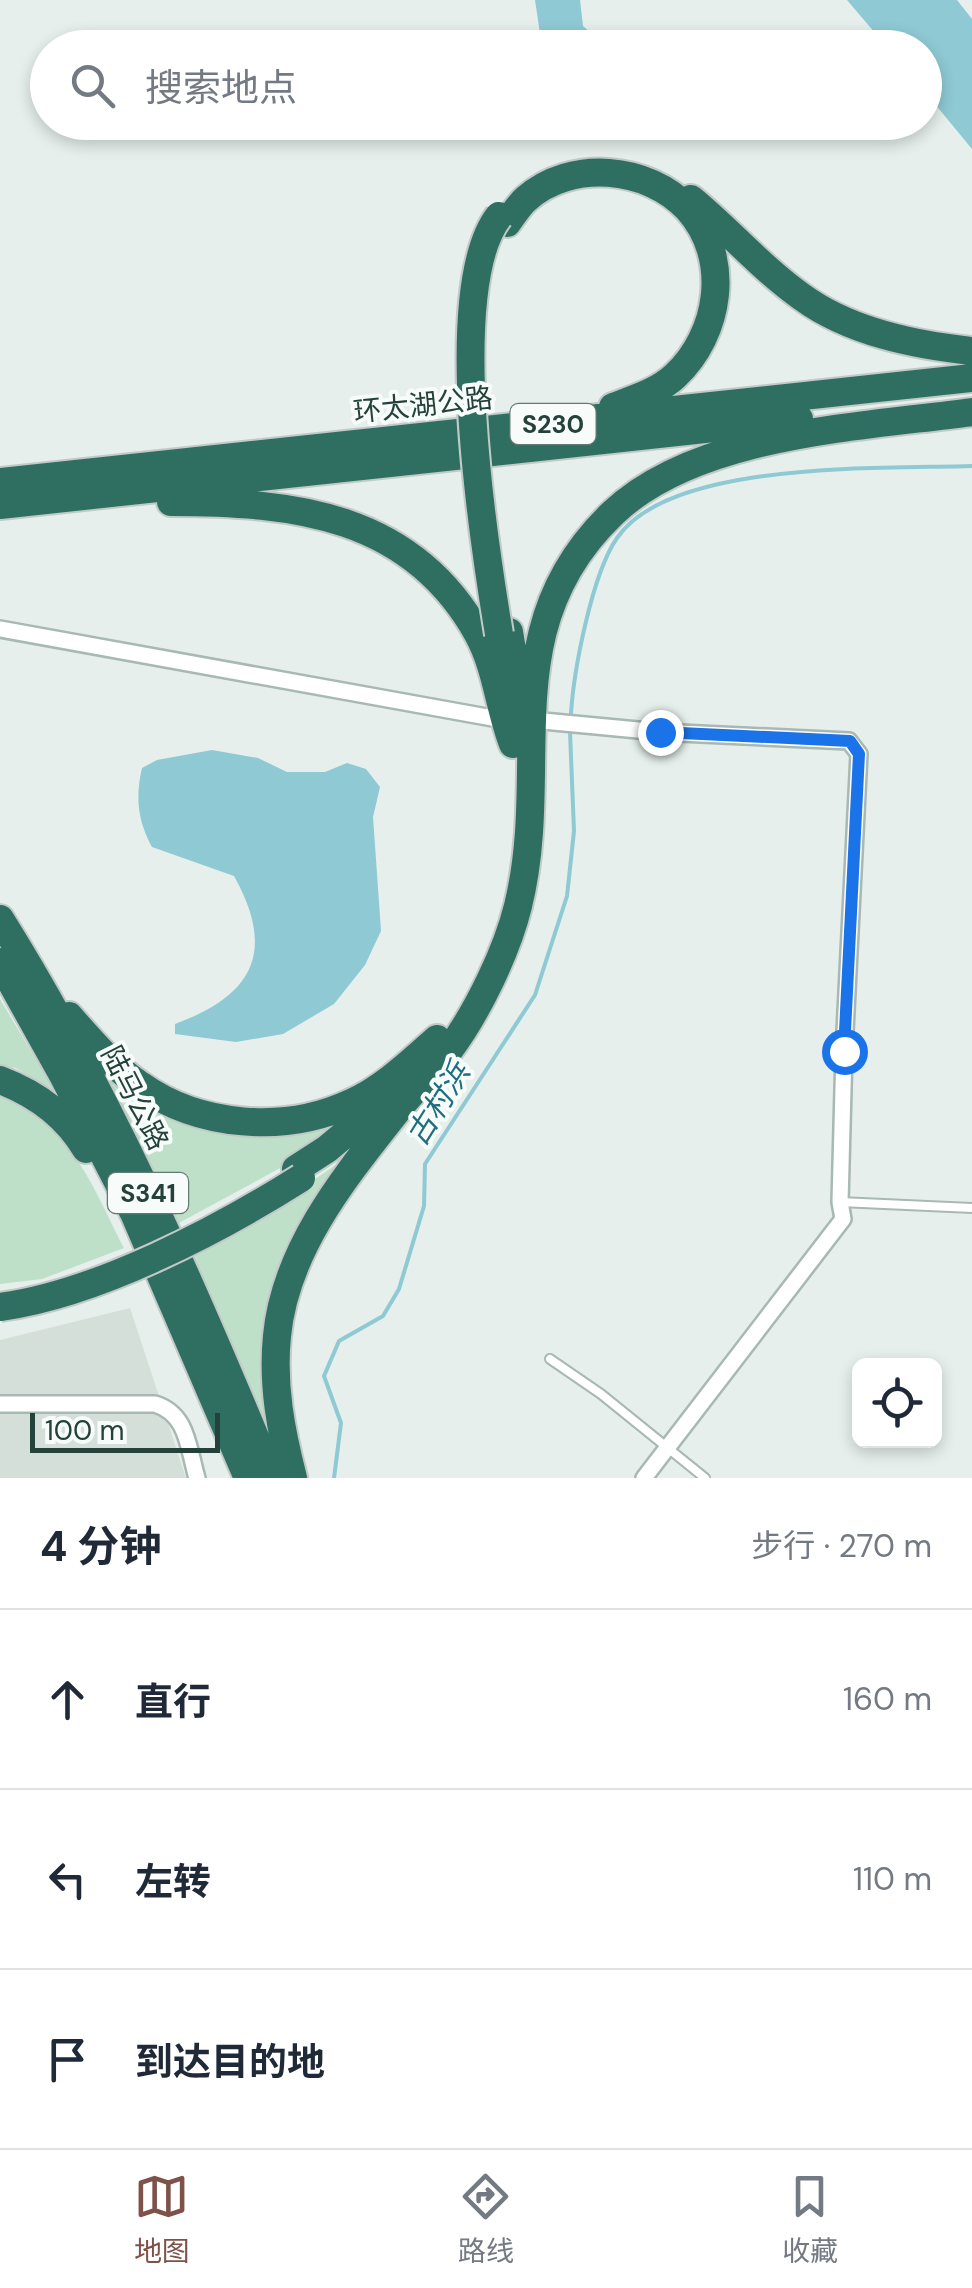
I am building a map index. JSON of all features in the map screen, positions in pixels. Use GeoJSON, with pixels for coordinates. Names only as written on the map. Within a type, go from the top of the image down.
{"type":"FeatureCollection","features":[{"type":"Feature","properties":{"kind":"highway"},"geometry":{"type":"LineString","coordinates":[[528,737],[512,715],[504,633],[486,556],[472,422],[472,295],[479,258],[520,190],[554,170],[590,161],[631,165],[668,179],[804,299],[868,330],[932,347],[972,351]]}},
{"type":"Feature","properties":{"kind":"highway"},"geometry":{"type":"LineString","coordinates":[[233,458],[613,407],[644,396],[673,378],[696,352],[713,318],[716,281],[708,244],[689,210],[662,188],[628,175],[591,172],[558,180],[527,198],[503,220]]}},
{"type":"Feature","properties":{"kind":"highway","name":"环太湖公路"},"geometry":{"type":"LineString","coordinates":[[137,488],[233,458],[972,378]]}},
{"type":"Feature","properties":{"kind":"highway","name":"环太湖公路"},"geometry":{"type":"LineString","coordinates":[[0,482],[137,488],[972,401]]}},
{"type":"Feature","properties":{"kind":"highway"},"geometry":{"type":"LineString","coordinates":[[0,1296],[59,1283],[128,1256],[298,1174],[387,1102],[436,1039],[474,976],[502,902],[528,737],[536,656],[562,580],[613,513],[646,487],[684,466],[771,440],[972,412]]}},
{"type":"Feature","properties":{"kind":"highway"},"geometry":{"type":"LineString","coordinates":[[0,508],[137,488],[290,507],[348,522],[400,548],[447,587],[479,636],[499,689],[528,737],[531,822],[518,907],[489,983],[452,1048],[396,1112],[302,1246],[286,1289],[277,1334],[275,1381],[280,1428],[292,1478]]}},
{"type":"Feature","properties":{"kind":"highway"},"geometry":{"type":"LineString","coordinates":[[0,897],[67,1014],[101,1053],[142,1087],[193,1113],[249,1122],[300,1120],[352,1103],[397,1074],[436,1039]]}},
{"type":"Feature","properties":{"kind":"highway","name":"陆马公路"},"geometry":{"type":"LineString","coordinates":[[0,919],[84,1067],[153,1204],[272,1478]]}},
{"type":"Feature","properties":{"kind":"highway","name":"陆马公路"},"geometry":{"type":"LineString","coordinates":[[0,962],[134,1213],[247,1478]]}},
{"type":"Feature","properties":{"kind":"highway"},"geometry":{"type":"LineString","coordinates":[[0,1080],[53,1108],[87,1150],[247,1478]]}},
{"type":"Feature","properties":{"kind":"highway"},"geometry":{"type":"LineString","coordinates":[[0,1307],[62,1293],[202,1234],[396,1112]]}},
{"type":"Feature","properties":{"kind":"street"},"geometry":{"type":"LineString","coordinates":[[0,629],[498,719]]}},
{"type":"Feature","properties":{"kind":"street"},"geometry":{"type":"LineString","coordinates":[[528,737],[660,732],[850,741],[859,754],[844,1051],[840,1202],[843,1219],[644,1478]]}},
{"type":"Feature","properties":{"kind":"street"},"geometry":{"type":"LineString","coordinates":[[0,1404],[155,1404],[170,1409],[179,1417],[197,1478]]}},
{"type":"Feature","properties":{"kind":"lane"},"geometry":{"type":"LineString","coordinates":[[840,1202],[972,1208]]}},
{"type":"Feature","properties":{"kind":"lane"},"geometry":{"type":"LineString","coordinates":[[550,1358],[705,1478]]}},
{"type":"Feature","properties":{"kind":"shaded area"},"geometry":{"type":"Polygon","coordinates":[[[130,1308],[186,1478],[0,1478],[0,1340],[130,1308]]]}},
{"type":"Feature","properties":{"kind":"green space"},"geometry":{"type":"Polygon","coordinates":[[[0,999],[56,1093],[16,1068],[0,1066],[0,999]]]}},
{"type":"Feature","properties":{"kind":"green space"},"geometry":{"type":"Polygon","coordinates":[[[91,1055],[183,1122],[371,1103],[284,1166],[177,1224],[91,1055]]]}},
{"type":"Feature","properties":{"kind":"green space"},"geometry":{"type":"Polygon","coordinates":[[[0,1093],[46,1124],[76,1158],[124,1248],[42,1279],[0,1284],[0,1093]]]}},
{"type":"Feature","properties":{"kind":"green space"},"geometry":{"type":"Polygon","coordinates":[[[362,1147],[297,1229],[273,1284],[264,1358],[275,1458],[189,1251],[293,1194],[362,1147]]]}},
{"type":"Feature","properties":{"kind":"water"},"geometry":{"type":"Polygon","coordinates":[[[535,0],[580,0],[583,26],[588,30],[539,30],[535,0]]]}},
{"type":"Feature","properties":{"kind":"water"},"geometry":{"type":"Polygon","coordinates":[[[847,0],[957,0],[972,19],[972,149],[942,113],[942,30],[873,30],[847,0]]]}},
{"type":"Feature","properties":{"kind":"water"},"geometry":{"type":"Polygon","coordinates":[[[212,750],[258,758],[287,772],[325,772],[347,763],[366,769],[380,787],[373,817],[381,931],[365,965],[334,1004],[283,1034],[236,1042],[175,1034],[175,1024],[223,999],[250,967],[255,948],[247,903],[234,876],[152,847],[139,809],[142,768],[157,760],[212,750]]]}},
{"type":"Feature","properties":{"kind":"waterway","name":"古村浜"},"geometry":{"type":"LineString","coordinates":[[571,713],[580,648],[600,574],[617,538],[644,513],[682,494],[781,474],[972,466]]}},
{"type":"Feature","properties":{"kind":"waterway","name":"古村浜"},"geometry":{"type":"LineString","coordinates":[[334,1478],[341,1423],[324,1376],[339,1341],[383,1316],[399,1289],[424,1206],[425,1164],[535,995],[567,896],[574,831],[570,732]]}},
{"type":"Feature","properties":{"kind":"route"},"geometry":{"type":"LineString","coordinates":[[660,732],[850,741],[859,754],[844,1051]]}}]}
